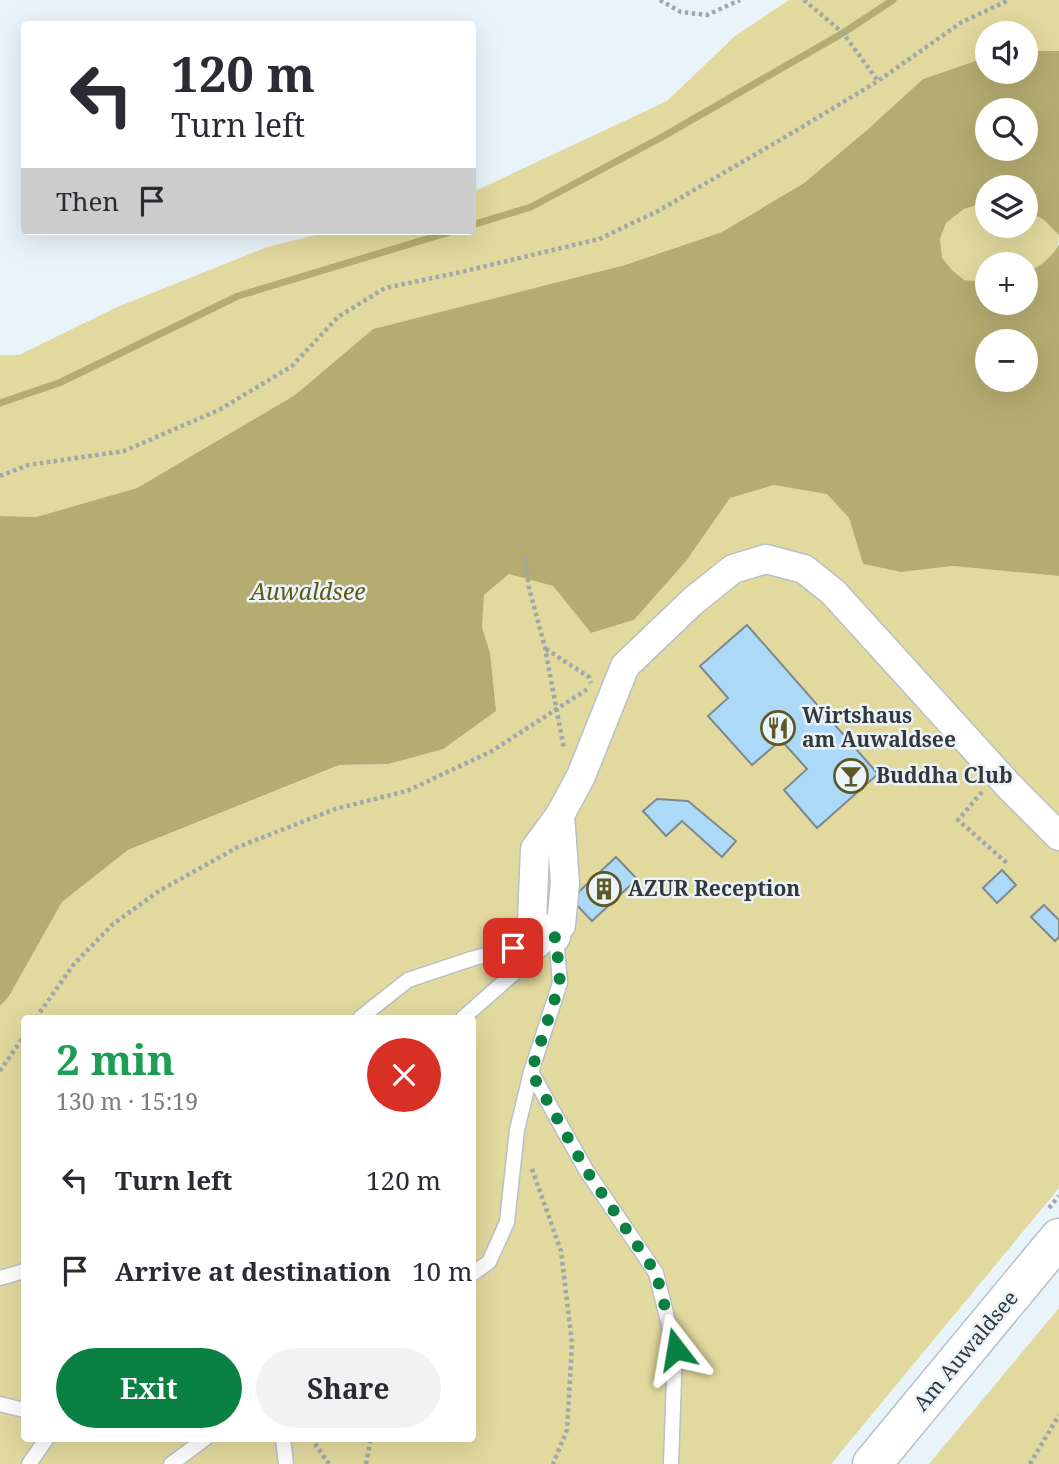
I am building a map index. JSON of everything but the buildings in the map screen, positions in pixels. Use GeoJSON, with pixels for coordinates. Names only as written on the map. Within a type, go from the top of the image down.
{"type":"FeatureCollection","features":[{"type":"Feature","properties":{"kind":"street"},"geometry":{"type":"LineString","coordinates":[[559,931],[532,921],[535,849],[560,815],[581,776],[625,666],[693,600],[733,569],[766,559],[804,569],[833,592],[1059,836]]}},
{"type":"Feature","properties":{"kind":"street","name":"Am Auwaldsee"},"geometry":{"type":"LineString","coordinates":[[872,1464],[1059,1238]]}},
{"type":"Feature","properties":{"kind":"lane"},"geometry":{"type":"LineString","coordinates":[[364,1015],[408,980],[559,931]]}},
{"type":"Feature","properties":{"kind":"lane"},"geometry":{"type":"LineString","coordinates":[[466,1015],[559,931]]}},
{"type":"Feature","properties":{"kind":"lane"},"geometry":{"type":"LineString","coordinates":[[476,1271],[489,1262],[507,1222],[517,1130],[531,1072],[560,983],[559,931]]}},
{"type":"Feature","properties":{"kind":"lane"},"geometry":{"type":"LineString","coordinates":[[531,1072],[586,1170],[656,1273],[676,1349],[671,1464]]}},
{"type":"Feature","properties":{"kind":"lane"},"geometry":{"type":"LineString","coordinates":[[0,1278],[21,1272]]}},
{"type":"Feature","properties":{"kind":"lane"},"geometry":{"type":"LineString","coordinates":[[0,1404],[21,1409]]}},
{"type":"Feature","properties":{"kind":"lane"},"geometry":{"type":"LineString","coordinates":[[29,1464],[44,1442]]}},
{"type":"Feature","properties":{"kind":"lane"},"geometry":{"type":"LineString","coordinates":[[171,1464],[201,1442]]}},
{"type":"Feature","properties":{"kind":"lane"},"geometry":{"type":"LineString","coordinates":[[283,1442],[286,1464]]}},
{"type":"Feature","properties":{"kind":"path"},"geometry":{"type":"LineString","coordinates":[[660,0],[681,12],[708,15],[740,0]]}},
{"type":"Feature","properties":{"kind":"path"},"geometry":{"type":"LineString","coordinates":[[804,0],[843,33],[878,81]]}},
{"type":"Feature","properties":{"kind":"path"},"geometry":{"type":"LineString","coordinates":[[0,475],[28,465],[124,451],[219,410],[292,366],[338,317],[385,288],[599,239],[658,211],[792,134],[878,81],[962,22],[1009,0]]}},
{"type":"Feature","properties":{"kind":"path"},"geometry":{"type":"LineString","coordinates":[[524,558],[545,648],[568,770],[581,776]]}},
{"type":"Feature","properties":{"kind":"path"},"geometry":{"type":"LineString","coordinates":[[38,1015],[74,964],[113,924],[159,891],[238,847],[335,809],[407,791],[492,751],[593,686],[589,677],[545,648]]}},
{"type":"Feature","properties":{"kind":"path"},"geometry":{"type":"LineString","coordinates":[[998,773],[958,821],[1008,864]]}},
{"type":"Feature","properties":{"kind":"path"},"geometry":{"type":"LineString","coordinates":[[0,1071],[21,1040]]}},
{"type":"Feature","properties":{"kind":"path"},"geometry":{"type":"LineString","coordinates":[[517,1130],[561,1251],[572,1343],[567,1430],[553,1464]]}},
{"type":"Feature","properties":{"kind":"path"},"geometry":{"type":"LineString","coordinates":[[1030,1464],[1059,1415]]}},
{"type":"Feature","properties":{"kind":"path"},"geometry":{"type":"LineString","coordinates":[[314,1442],[329,1464]]}},
{"type":"Feature","properties":{"kind":"path"},"geometry":{"type":"LineString","coordinates":[[366,1464],[370,1442]]}},
{"type":"Feature","properties":{"kind":"shaded area"},"geometry":{"type":"Polygon","coordinates":[[[789,0],[1059,0],[1059,51],[1038,51],[1038,21],[975,21],[975,61],[923,79],[804,183],[722,232],[625,265],[373,329],[295,395],[137,488],[36,517],[0,516],[0,355],[19,355],[115,308],[267,247],[315,235],[476,235],[476,191],[667,101],[735,36],[789,0]]]}},
{"type":"Feature","properties":{"kind":"shaded area"},"geometry":{"type":"Polygon","coordinates":[[[975,206],[975,238],[1038,238],[1038,217],[1059,235],[1056,248],[1053,254],[1038,266],[1038,252],[975,252],[975,281],[964,280],[941,258],[940,239],[946,223],[964,209],[975,206]]]}},
{"type":"Feature","properties":{"kind":"shaded area"},"geometry":{"type":"Polygon","coordinates":[[[774,485],[827,493],[849,518],[863,564],[901,572],[953,566],[1059,576],[1059,1188],[831,1464],[0,1464],[0,1006],[62,902],[128,850],[339,765],[388,764],[490,653],[482,627],[484,595],[509,574],[553,586],[591,633],[634,620],[687,560],[730,498],[774,485]]]}},
{"type":"Feature","properties":{"kind":"shaded area"},"geometry":{"type":"Polygon","coordinates":[[[1059,1308],[1059,1464],[929,1464],[1059,1308]]]}},
{"type":"Feature","properties":{"kind":"water","name":"Auwaldsee"},"geometry":{"type":"Polygon","coordinates":[[[1038,51],[1059,51],[1059,235],[1038,217],[1038,175],[975,175],[975,206],[964,209],[946,223],[940,239],[942,258],[952,270],[964,280],[975,281],[975,315],[1038,315],[1038,267],[1059,244],[1059,576],[953,566],[901,572],[863,564],[849,518],[827,494],[774,485],[730,498],[687,560],[634,620],[591,633],[553,586],[509,574],[484,595],[482,627],[490,653],[496,711],[443,749],[388,764],[339,765],[128,850],[62,902],[9,996],[0,1006],[0,516],[36,517],[137,488],[295,395],[373,329],[625,265],[722,232],[804,183],[923,79],[975,61],[975,84],[1038,84],[1038,51]]]}},
{"type":"Feature","properties":{"kind":"waterway"},"geometry":{"type":"LineString","coordinates":[[476,224],[531,207],[662,137],[843,33],[893,0]]}},
{"type":"Feature","properties":{"kind":"waterway"},"geometry":{"type":"LineString","coordinates":[[0,403],[59,383],[238,296],[440,235]]}},
{"type":"Feature","properties":{"kind":"place","name":"Wirtshaus am Auwaldsee"},"geometry":{"type":"Point","coordinates":[778,728]}},
{"type":"Feature","properties":{"kind":"place","name":"Buddha Club"},"geometry":{"type":"Point","coordinates":[851,776]}},
{"type":"Feature","properties":{"kind":"place","name":"AZUR Reception"},"geometry":{"type":"Point","coordinates":[604,889]}},
{"type":"Feature","properties":{"kind":"route"},"geometry":{"type":"LineString","coordinates":[[513,948],[556,937],[560,983],[531,1072],[586,1170],[656,1273],[676,1349]]}}]}
